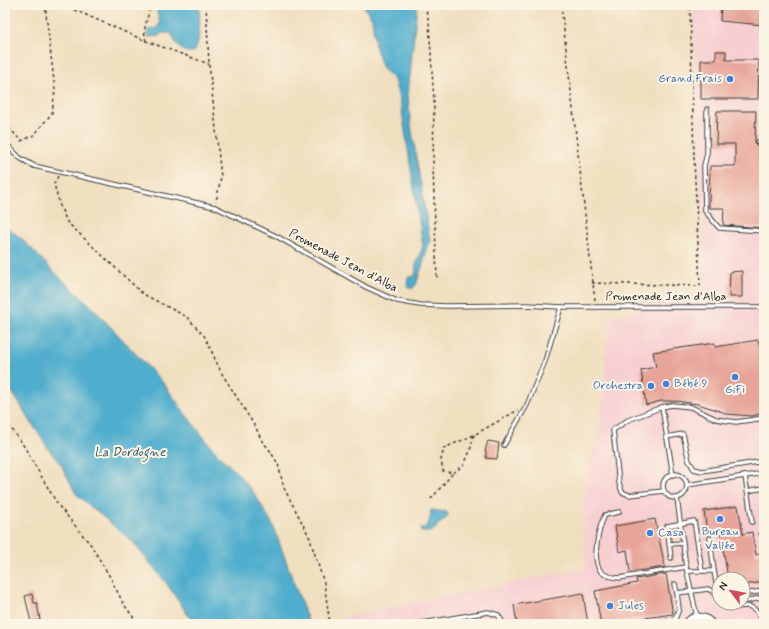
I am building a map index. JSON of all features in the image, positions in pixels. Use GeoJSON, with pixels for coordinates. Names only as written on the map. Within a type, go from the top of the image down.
{"type":"FeatureCollection","features":[{"type":"Feature","properties":{"kind":"street"},"geometry":{"type":"LineString","coordinates":[[686,624],[692,618],[697,617],[706,618],[712,624]]}},
{"type":"Feature","properties":{"kind":"lane"},"geometry":{"type":"LineString","coordinates":[[707,109],[707,153],[704,166],[705,211],[719,228],[764,231]]}},
{"type":"Feature","properties":{"kind":"lane","name":"Promenade Jean d'Alba"},"geometry":{"type":"LineString","coordinates":[[5,142],[20,158],[34,166],[216,207],[276,236],[366,287],[397,302],[446,306],[527,305],[561,307],[764,307]]}},
{"type":"Feature","properties":{"kind":"lane"},"geometry":{"type":"LineString","coordinates":[[758,142],[764,142]]}},
{"type":"Feature","properties":{"kind":"lane"},"geometry":{"type":"LineString","coordinates":[[504,444],[526,405],[545,361],[561,307]]}},
{"type":"Feature","properties":{"kind":"lane"},"geometry":{"type":"LineString","coordinates":[[664,491],[629,495],[622,492],[619,484],[613,430],[628,420],[662,407],[672,405],[691,407],[716,419],[736,422],[764,418]]}},
{"type":"Feature","properties":{"kind":"lane"},"geometry":{"type":"LineString","coordinates":[[662,407],[673,475]]}},
{"type":"Feature","properties":{"kind":"lane"},"geometry":{"type":"LineString","coordinates":[[666,437],[684,434],[689,461],[694,469],[702,471],[764,461]]}},
{"type":"Feature","properties":{"kind":"lane"},"geometry":{"type":"LineString","coordinates":[[687,485],[764,473]]}},
{"type":"Feature","properties":{"kind":"lane"},"geometry":{"type":"LineString","coordinates":[[673,475],[680,476],[686,481],[687,485],[686,492],[677,498],[669,497],[664,491],[663,487],[666,479],[673,475]]}},
{"type":"Feature","properties":{"kind":"lane"},"geometry":{"type":"LineString","coordinates":[[745,476],[752,522]]}},
{"type":"Feature","properties":{"kind":"lane"},"geometry":{"type":"LineString","coordinates":[[747,491],[764,488]]}},
{"type":"Feature","properties":{"kind":"lane"},"geometry":{"type":"LineString","coordinates":[[677,498],[679,524],[686,569],[697,617]]}},
{"type":"Feature","properties":{"kind":"lane"},"geometry":{"type":"LineString","coordinates":[[619,512],[605,515],[601,523],[596,550],[597,563],[603,574],[619,578],[686,569],[711,571]]}},
{"type":"Feature","properties":{"kind":"lane"},"geometry":{"type":"LineString","coordinates":[[671,558],[667,526],[694,521],[702,571]]}},
{"type":"Feature","properties":{"kind":"lane"},"geometry":{"type":"LineString","coordinates":[[710,538],[714,571]]}},
{"type":"Feature","properties":{"kind":"lane"},"geometry":{"type":"LineString","coordinates":[[669,544],[683,543]]}},
{"type":"Feature","properties":{"kind":"lane"},"geometry":{"type":"LineString","coordinates":[[645,624],[676,619],[679,609],[675,584]]}},
{"type":"Feature","properties":{"kind":"lane"},"geometry":{"type":"LineString","coordinates":[[677,593],[708,589],[711,590]]}},
{"type":"Feature","properties":{"kind":"lane"},"geometry":{"type":"LineString","coordinates":[[751,593],[764,590]]}},
{"type":"Feature","properties":{"kind":"lane"},"geometry":{"type":"LineString","coordinates":[[751,600],[764,597]]}},
{"type":"Feature","properties":{"kind":"lane"},"geometry":{"type":"LineString","coordinates":[[751,607],[758,612],[764,621]]}},
{"type":"Feature","properties":{"kind":"lane"},"geometry":{"type":"LineString","coordinates":[[417,624],[488,612],[498,615],[504,624]]}},
{"type":"Feature","properties":{"kind":"path"},"geometry":{"type":"LineString","coordinates":[[5,123],[21,141],[34,135],[52,112],[55,90],[45,5]]}},
{"type":"Feature","properties":{"kind":"path"},"geometry":{"type":"LineString","coordinates":[[63,5],[146,41],[208,64]]}},
{"type":"Feature","properties":{"kind":"path"},"geometry":{"type":"LineString","coordinates":[[146,41],[144,35],[151,5]]}},
{"type":"Feature","properties":{"kind":"path"},"geometry":{"type":"LineString","coordinates":[[206,5],[208,64],[221,176],[216,207]]}},
{"type":"Feature","properties":{"kind":"path"},"geometry":{"type":"LineString","coordinates":[[425,5],[429,23],[434,101],[433,168],[437,280]]}},
{"type":"Feature","properties":{"kind":"path"},"geometry":{"type":"LineString","coordinates":[[561,5],[595,307]]}},
{"type":"Feature","properties":{"kind":"path"},"geometry":{"type":"LineString","coordinates":[[592,283],[700,286],[694,159],[690,5]]}},
{"type":"Feature","properties":{"kind":"path"},"geometry":{"type":"LineString","coordinates":[[59,172],[54,184],[60,206],[67,222],[143,294],[187,317],[205,337],[221,372],[256,428],[262,442],[278,464],[287,496],[292,501],[298,518],[309,536],[324,583],[330,624]]}},
{"type":"Feature","properties":{"kind":"path"},"geometry":{"type":"LineString","coordinates":[[453,473],[443,471],[441,460],[444,448],[474,435],[526,405]]}},
{"type":"Feature","properties":{"kind":"path"},"geometry":{"type":"LineString","coordinates":[[5,420],[22,443],[58,505],[91,545],[123,603],[138,624]]}},
{"type":"Feature","properties":{"kind":"path"},"geometry":{"type":"LineString","coordinates":[[431,499],[453,473],[464,465],[474,435]]}},
{"type":"Feature","properties":{"kind":"shaded area"},"geometry":{"type":"Polygon","coordinates":[[[693,5],[764,5],[764,624],[344,624],[343,617],[585,568],[582,501],[601,420],[609,317],[703,291],[703,232],[697,141],[693,5]]]}},
{"type":"Feature","properties":{"kind":"water"},"geometry":{"type":"Polygon","coordinates":[[[158,5],[199,5],[199,36],[194,52],[182,50],[177,45],[171,33],[162,33],[159,36],[148,37],[148,30],[156,29],[160,23],[157,13],[158,5]]]}},
{"type":"Feature","properties":{"kind":"water"},"geometry":{"type":"Polygon","coordinates":[[[364,5],[417,5],[408,95],[410,119],[430,241],[416,285],[412,289],[407,286],[408,277],[415,276],[416,265],[423,246],[401,105],[394,80],[383,69],[375,45],[372,18],[365,9],[364,5]]]}},
{"type":"Feature","properties":{"kind":"water","name":"La Dordogne"},"geometry":{"type":"Polygon","coordinates":[[[5,226],[22,239],[60,278],[90,305],[164,384],[213,449],[254,493],[272,523],[309,624],[194,624],[167,584],[133,542],[76,494],[62,466],[47,447],[5,381],[5,226]]]}},
{"type":"Feature","properties":{"kind":"water"},"geometry":{"type":"Polygon","coordinates":[[[431,510],[447,512],[448,516],[430,532],[421,532],[421,529],[426,527],[430,519],[431,510]]]}},
{"type":"Feature","properties":{"kind":"building"},"geometry":{"type":"Polygon","coordinates":[[[721,5],[764,5],[764,25],[720,21],[721,5]]]}},
{"type":"Feature","properties":{"kind":"building","name":"Grand Frais"},"geometry":{"type":"Polygon","coordinates":[[[716,51],[726,51],[726,60],[759,60],[758,99],[701,99],[701,60],[716,60],[716,51]]]}},
{"type":"Feature","properties":{"kind":"building"},"geometry":{"type":"Polygon","coordinates":[[[717,111],[756,111],[755,142],[756,145],[764,145],[764,228],[723,225],[724,208],[709,208],[710,166],[735,166],[735,144],[716,144],[717,111]]]}},
{"type":"Feature","properties":{"kind":"building"},"geometry":{"type":"Polygon","coordinates":[[[742,271],[742,297],[729,297],[730,272],[742,271]]]}},
{"type":"Feature","properties":{"kind":"building"},"geometry":{"type":"Polygon","coordinates":[[[758,340],[764,360],[764,413],[752,416],[726,414],[698,404],[676,401],[661,401],[646,405],[641,370],[656,367],[653,352],[715,343],[715,347],[758,340]]]}},
{"type":"Feature","properties":{"kind":"building"},"geometry":{"type":"Polygon","coordinates":[[[488,441],[499,443],[497,459],[486,458],[485,451],[488,441]]]}},
{"type":"Feature","properties":{"kind":"building"},"geometry":{"type":"Polygon","coordinates":[[[738,506],[743,534],[752,532],[756,555],[764,552],[764,582],[751,584],[751,571],[727,571],[720,529],[707,531],[704,511],[738,506]]]}},
{"type":"Feature","properties":{"kind":"building"},"geometry":{"type":"Polygon","coordinates":[[[655,519],[665,567],[630,572],[627,550],[619,552],[615,526],[655,519]]]}},
{"type":"Feature","properties":{"kind":"building"},"geometry":{"type":"Polygon","coordinates":[[[666,574],[673,614],[601,624],[595,591],[637,583],[636,579],[666,574]]]}},
{"type":"Feature","properties":{"kind":"building"},"geometry":{"type":"Polygon","coordinates":[[[583,593],[588,624],[517,624],[514,605],[583,593]]]}},
{"type":"Feature","properties":{"kind":"building"},"geometry":{"type":"Polygon","coordinates":[[[32,594],[34,603],[37,603],[40,620],[31,622],[25,596],[32,594]]]}},
{"type":"Feature","properties":{"kind":"place","name":"Grand Frais"},"geometry":{"type":"Point","coordinates":[730,79]}},
{"type":"Feature","properties":{"kind":"place","name":"GiFi"},"geometry":{"type":"Point","coordinates":[735,377]}},
{"type":"Feature","properties":{"kind":"place","name":"Bébé 9"},"geometry":{"type":"Point","coordinates":[666,384]}},
{"type":"Feature","properties":{"kind":"place","name":"Orchestra"},"geometry":{"type":"Point","coordinates":[651,386]}},
{"type":"Feature","properties":{"kind":"place","name":"Bureau Vallée"},"geometry":{"type":"Point","coordinates":[720,519]}},
{"type":"Feature","properties":{"kind":"place","name":"Casa"},"geometry":{"type":"Point","coordinates":[650,533]}},
{"type":"Feature","properties":{"kind":"place","name":"Jules"},"geometry":{"type":"Point","coordinates":[610,606]}}]}
